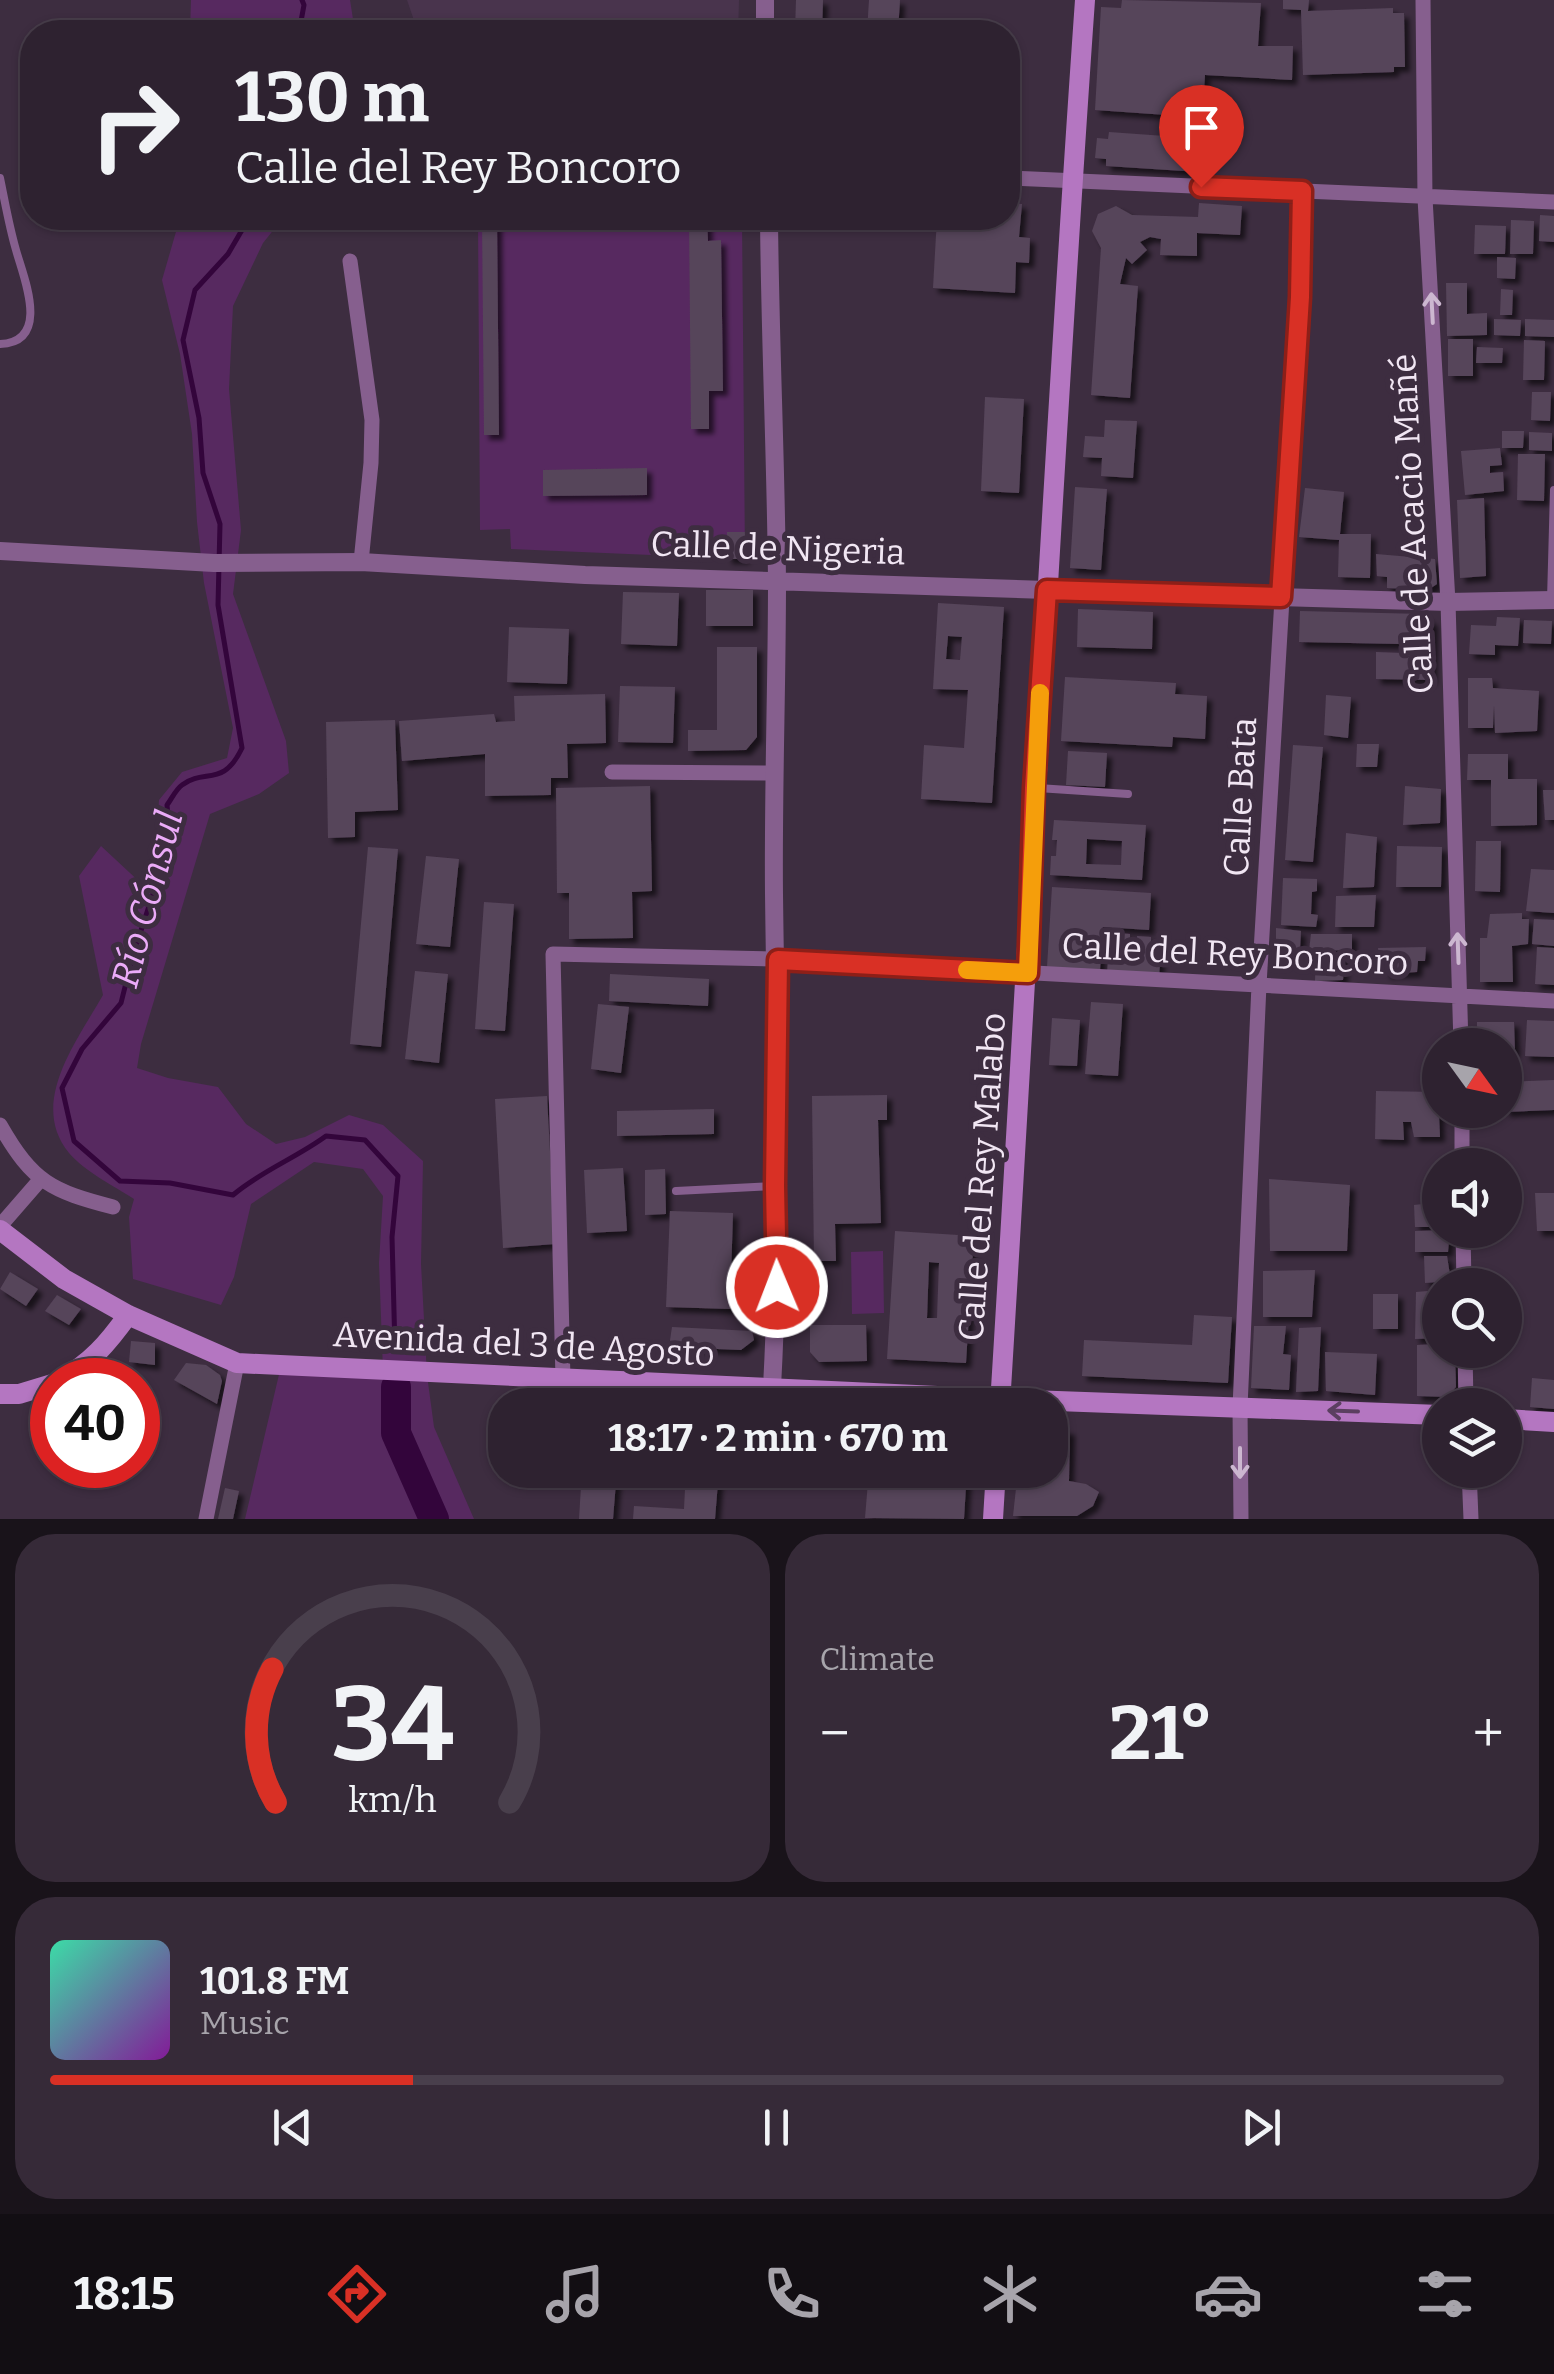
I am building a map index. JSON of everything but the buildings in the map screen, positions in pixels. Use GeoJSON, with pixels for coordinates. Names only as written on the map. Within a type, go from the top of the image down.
{"type":"FeatureCollection","features":[{"type":"Feature","properties":{"kind":"main road","name":"Calle del Rey Malabo"},"geometry":{"type":"LineString","coordinates":[[1001,1388],[1028,973],[1034,788],[1085,0]]}},
{"type":"Feature","properties":{"kind":"main road","name":"Avenida del 3 de Agosto"},"geometry":{"type":"LineString","coordinates":[[0,1228],[64,1279],[128,1315],[237,1362],[787,1388]]}},
{"type":"Feature","properties":{"kind":"main road"},"geometry":{"type":"LineString","coordinates":[[94,1358],[128,1315]]}},
{"type":"Feature","properties":{"kind":"main road"},"geometry":{"type":"LineString","coordinates":[[0,1394],[30,1391]]}},
{"type":"Feature","properties":{"kind":"main road","name":"Avenida del 3 de Agosto"},"geometry":{"type":"LineString","coordinates":[[1068,1403],[1422,1414]]}},
{"type":"Feature","properties":{"kind":"main road"},"geometry":{"type":"LineString","coordinates":[[1522,1420],[1554,1422]]}},
{"type":"Feature","properties":{"kind":"main road"},"geometry":{"type":"LineString","coordinates":[[994,1519],[995,1488]]}},
{"type":"Feature","properties":{"kind":"street","name":"Calle de Acacio Mañé"},"geometry":{"type":"LineString","coordinates":[[1423,0],[1426,198],[1448,602],[1460,1028]]}},
{"type":"Feature","properties":{"kind":"street"},"geometry":{"type":"LineString","coordinates":[[1020,179],[1554,202]]}},
{"type":"Feature","properties":{"kind":"street","name":"Calle Bata"},"geometry":{"type":"LineString","coordinates":[[1241,1519],[1240,1407],[1259,985],[1300,297],[1302,191]]}},
{"type":"Feature","properties":{"kind":"street"},"geometry":{"type":"LineString","coordinates":[[769,230],[777,580],[778,960],[777,1287],[772,1387]]}},
{"type":"Feature","properties":{"kind":"street"},"geometry":{"type":"LineString","coordinates":[[350,261],[372,420],[361,562]]}},
{"type":"Feature","properties":{"kind":"street","name":"Calle de Nigeria"},"geometry":{"type":"LineString","coordinates":[[0,551],[214,563],[361,562],[586,575],[1047,590],[1448,602],[1552,600]]}},
{"type":"Feature","properties":{"kind":"street"},"geometry":{"type":"LineString","coordinates":[[612,772],[775,772]]}},
{"type":"Feature","properties":{"kind":"street","name":"Calle del Rey Boncoro"},"geometry":{"type":"LineString","coordinates":[[563,1380],[553,954],[778,960],[1554,1000]]}},
{"type":"Feature","properties":{"kind":"street"},"geometry":{"type":"LineString","coordinates":[[0,1125],[40,1180],[60,1193],[113,1207]]}},
{"type":"Feature","properties":{"kind":"street"},"geometry":{"type":"LineString","coordinates":[[0,1228],[40,1180]]}},
{"type":"Feature","properties":{"kind":"street"},"geometry":{"type":"LineString","coordinates":[[206,1519],[237,1362]]}},
{"type":"Feature","properties":{"kind":"street"},"geometry":{"type":"LineString","coordinates":[[1470,1488],[1472,1519]]}},
{"type":"Feature","properties":{"kind":"lane"},"geometry":{"type":"LineString","coordinates":[[0,178],[32,303],[31,318],[21,335],[0,344]]}},
{"type":"Feature","properties":{"kind":"lane"},"geometry":{"type":"LineString","coordinates":[[1552,600],[1554,490]]}},
{"type":"Feature","properties":{"kind":"lane"},"geometry":{"type":"LineString","coordinates":[[1034,788],[1128,794]]}},
{"type":"Feature","properties":{"kind":"lane"},"geometry":{"type":"LineString","coordinates":[[676,1191],[775,1186]]}},
{"type":"Feature","properties":{"kind":"shaded area"},"geometry":{"type":"Polygon","coordinates":[[[191,0],[350,0],[353,20],[190,20],[191,0]]]}},
{"type":"Feature","properties":{"kind":"shaded area"},"geometry":{"type":"Polygon","coordinates":[[[407,0],[739,0],[738,20],[414,20],[407,0]]]}},
{"type":"Feature","properties":{"kind":"shaded area"},"geometry":{"type":"Polygon","coordinates":[[[177,230],[273,230],[263,243],[233,306],[229,389],[241,530],[233,594],[286,741],[289,773],[259,794],[210,814],[137,1068],[218,1087],[246,1124],[276,1144],[305,1137],[349,1115],[383,1125],[423,1161],[421,1264],[434,1427],[474,1519],[245,1519],[281,1366],[383,1371],[379,1263],[383,1196],[363,1169],[314,1162],[251,1204],[234,1277],[221,1305],[133,1279],[129,1217],[134,1199],[83,1166],[69,1153],[58,1134],[53,1114],[61,1072],[103,995],[79,876],[101,846],[144,886],[155,856],[159,800],[182,772],[227,758],[233,728],[204,583],[192,434],[180,354],[162,280],[177,230]]]}},
{"type":"Feature","properties":{"kind":"shaded area"},"geometry":{"type":"Polygon","coordinates":[[[478,230],[742,230],[745,559],[511,549],[510,529],[480,530],[478,230]]]}},
{"type":"Feature","properties":{"kind":"shaded area"},"geometry":{"type":"Polygon","coordinates":[[[883,1251],[884,1313],[852,1314],[851,1252],[883,1251]]]}},
{"type":"Feature","properties":{"kind":"waterway","name":"Río Cónsul"},"geometry":{"type":"LineString","coordinates":[[301,20],[302,0]]}},
{"type":"Feature","properties":{"kind":"waterway","name":"Río Cónsul"},"geometry":{"type":"LineString","coordinates":[[242,230],[228,254],[195,290],[183,340],[199,418],[203,473],[220,524],[218,605],[242,748],[228,768],[190,780],[167,805],[170,842],[121,1003],[82,1049],[62,1088],[74,1141],[120,1181],[170,1183],[233,1195],[326,1136],[365,1140],[398,1176],[392,1237],[395,1349]]}},
{"type":"Feature","properties":{"kind":"waterway","name":"Río Cónsul"},"geometry":{"type":"LineString","coordinates":[[396,1387],[396,1433],[434,1519]]}},
{"type":"Feature","properties":{"kind":"slow traffic"},"geometry":{"type":"LineString","coordinates":[[967,970],[1028,973],[1040,693]]}},
{"type":"Feature","properties":{"kind":"route"},"geometry":{"type":"LineString","coordinates":[[777,1287],[778,960],[1028,973],[1034,788],[1047,590],[1281,597],[1300,297],[1302,191],[1201,187]]}}]}
